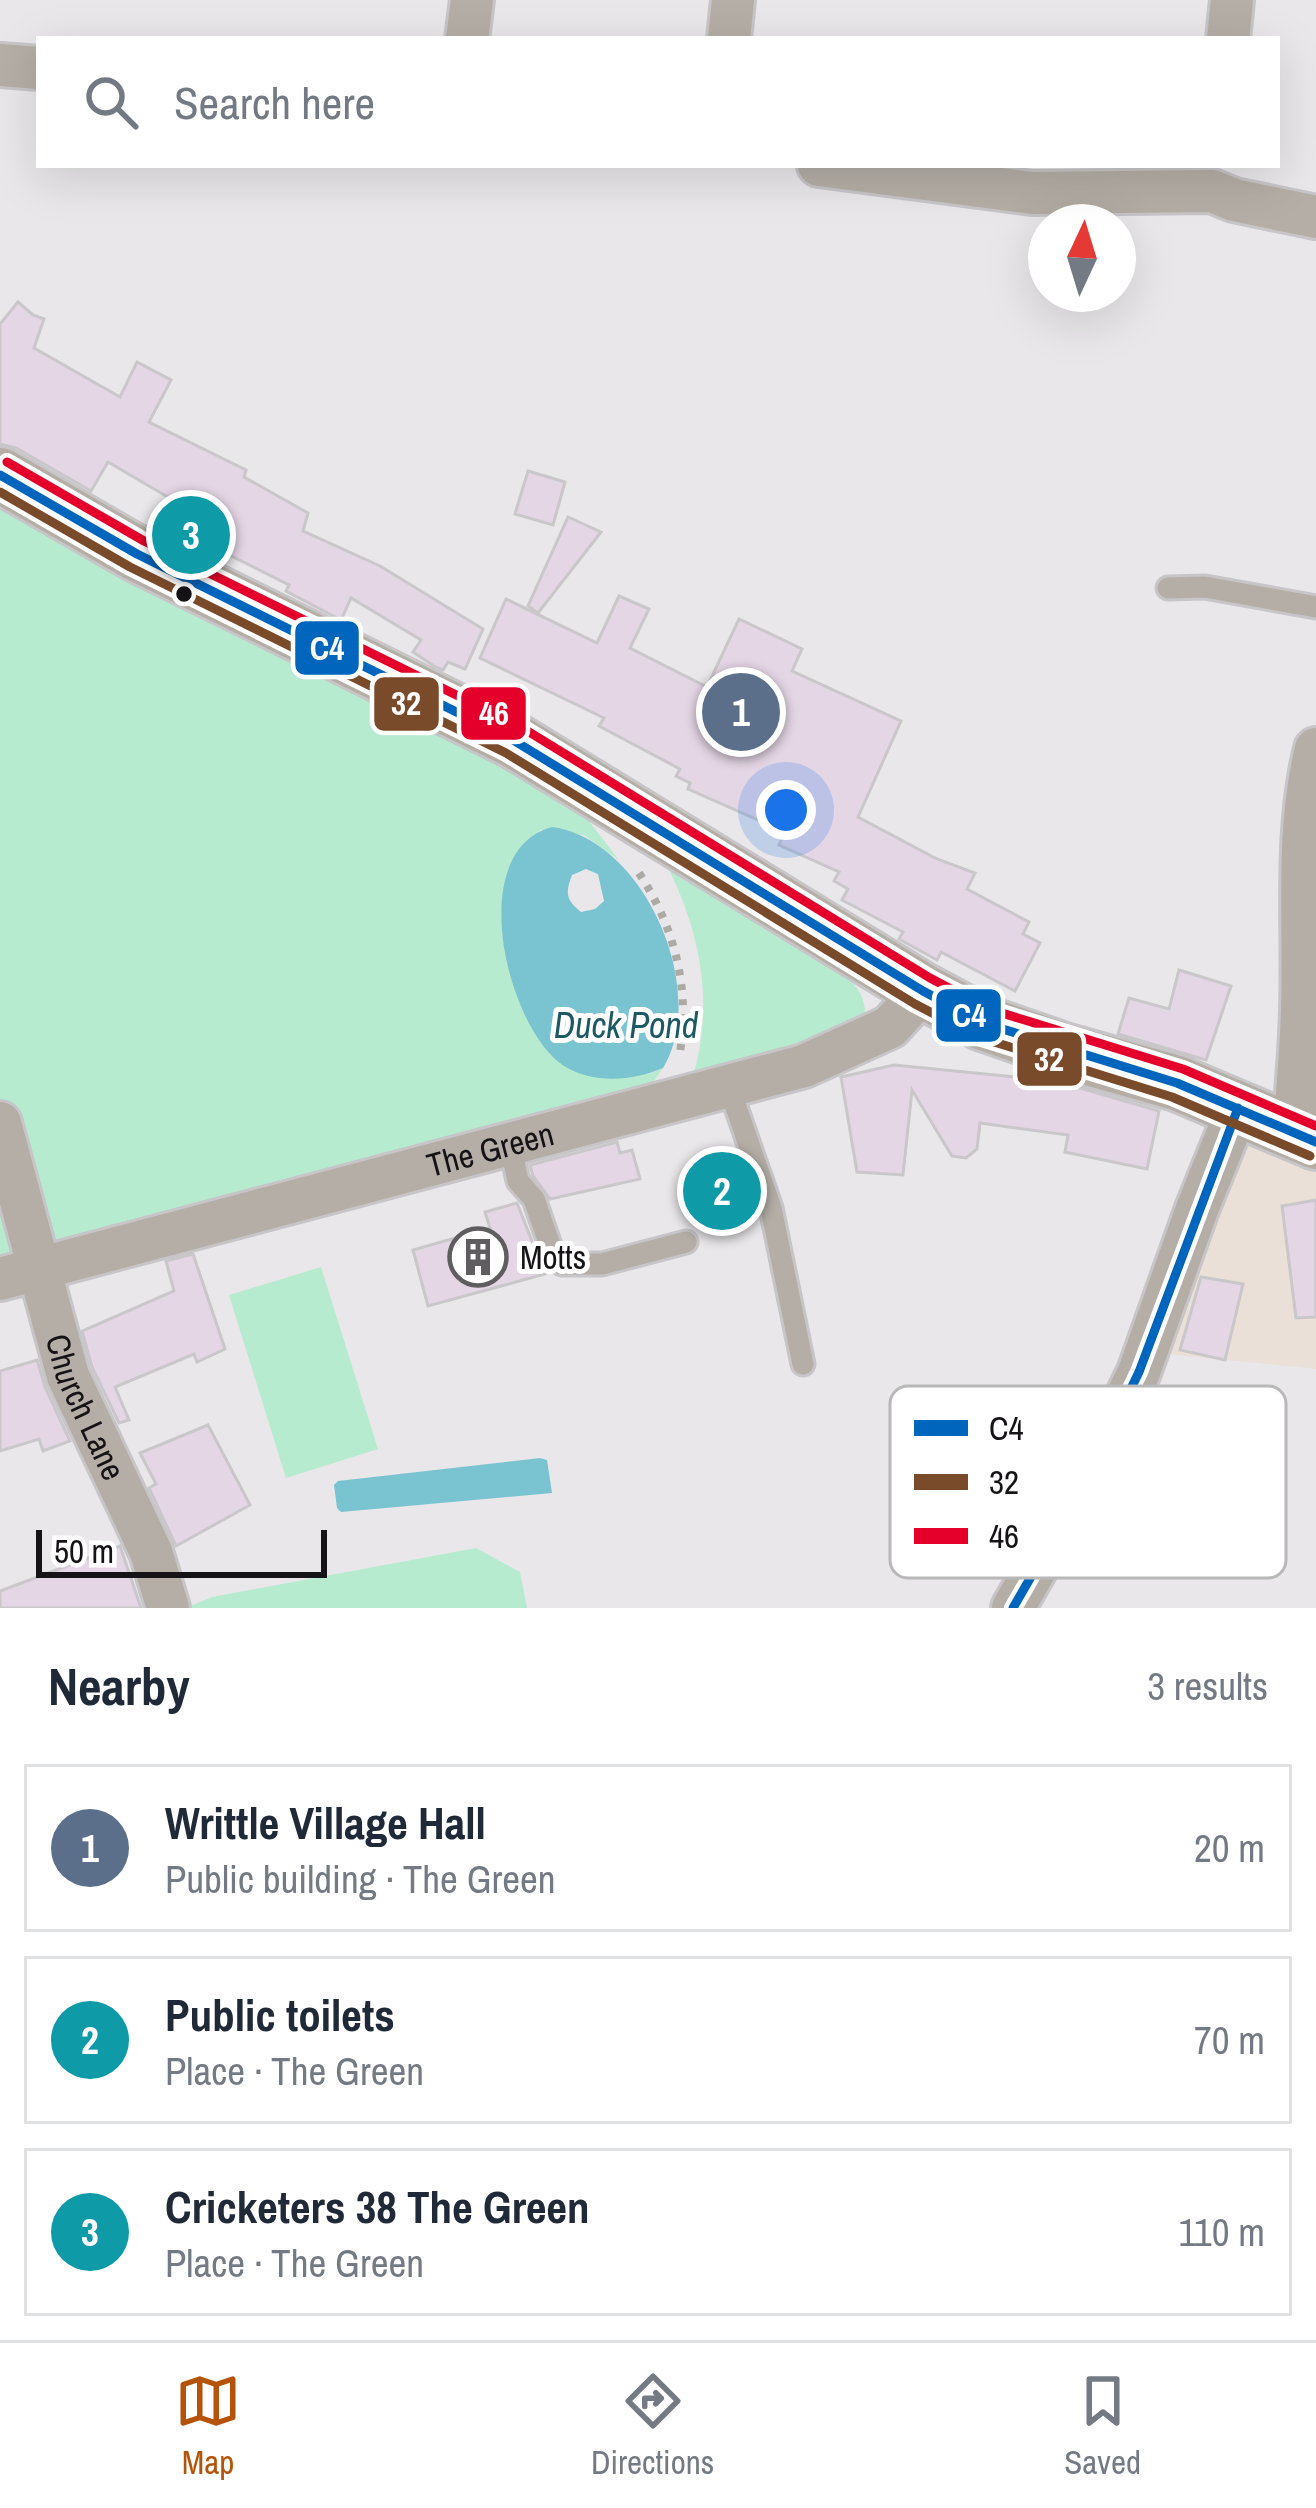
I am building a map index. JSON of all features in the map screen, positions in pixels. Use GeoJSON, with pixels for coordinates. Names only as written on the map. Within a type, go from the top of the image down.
{"type":"FeatureCollection","features":[{"type":"Feature","properties":{"kind":"street"},"geometry":{"type":"LineString","coordinates":[[467,36],[472,0]]}},
{"type":"Feature","properties":{"kind":"street"},"geometry":{"type":"LineString","coordinates":[[729,36],[733,0]]}},
{"type":"Feature","properties":{"kind":"street"},"geometry":{"type":"LineString","coordinates":[[1228,36],[1232,0]]}},
{"type":"Feature","properties":{"kind":"street"},"geometry":{"type":"LineString","coordinates":[[0,65],[36,68]]}},
{"type":"Feature","properties":{"kind":"street"},"geometry":{"type":"LineString","coordinates":[[842,168],[1032,193],[1213,178],[1234,200],[1316,217]]}},
{"type":"Feature","properties":{"kind":"street"},"geometry":{"type":"LineString","coordinates":[[0,475],[196,584],[514,740],[923,991],[983,1023],[1178,1083],[1277,1125]]}},
{"type":"Feature","properties":{"kind":"street"},"geometry":{"type":"LineString","coordinates":[[1132,1386],[1197,1209],[1277,1125],[1302,1012],[1303,867],[1314,766]]}},
{"type":"Feature","properties":{"kind":"street","name":"The Green"},"geometry":{"type":"LineString","coordinates":[[20,1274],[804,1066],[859,1044],[904,1016],[923,991]]}},
{"type":"Feature","properties":{"kind":"street"},"geometry":{"type":"LineString","coordinates":[[0,1123],[20,1274]]}},
{"type":"Feature","properties":{"kind":"street","name":"Church Lane"},"geometry":{"type":"LineString","coordinates":[[20,1274],[151,1552],[168,1608]]}},
{"type":"Feature","properties":{"kind":"street"},"geometry":{"type":"LineString","coordinates":[[1013,1608],[1030,1578]]}},
{"type":"Feature","properties":{"kind":"lane"},"geometry":{"type":"LineString","coordinates":[[1168,588],[1205,586],[1316,607]]}},
{"type":"Feature","properties":{"kind":"lane"},"geometry":{"type":"LineString","coordinates":[[729,1087],[771,1208],[802,1364]]}},
{"type":"Feature","properties":{"kind":"lane"},"geometry":{"type":"LineString","coordinates":[[510,1144],[518,1181],[534,1199],[553,1254],[562,1264],[602,1264],[686,1242]]}},
{"type":"Feature","properties":{"kind":"path"},"geometry":{"type":"LineString","coordinates":[[646,820],[628,856],[657,904],[676,949],[684,1005],[676,1081],[681,1099]]}},
{"type":"Feature","properties":{"kind":"shaded area"},"geometry":{"type":"Polygon","coordinates":[[[1249,1133],[1316,1158],[1316,1369],[1167,1354],[1249,1133]]]}},
{"type":"Feature","properties":{"kind":"green space"},"geometry":{"type":"Polygon","coordinates":[[[0,509],[101,567],[288,661],[476,745],[588,820],[619,860],[584,835],[541,830],[520,853],[507,879],[502,907],[509,965],[544,1047],[649,1074],[663,1068],[648,1089],[0,1255],[0,509]]]}},
{"type":"Feature","properties":{"kind":"green space"},"geometry":{"type":"Polygon","coordinates":[[[665,862],[848,978],[864,1003],[865,1014],[859,1022],[693,1076],[703,1021],[700,967],[687,913],[665,862]]]}},
{"type":"Feature","properties":{"kind":"green space"},"geometry":{"type":"Polygon","coordinates":[[[321,1267],[378,1449],[286,1478],[229,1295],[321,1267]]]}},
{"type":"Feature","properties":{"kind":"green space"},"geometry":{"type":"Polygon","coordinates":[[[476,1548],[520,1572],[527,1608],[186,1608],[212,1597],[476,1548]]]}},
{"type":"Feature","properties":{"kind":"water","name":"Duck Pond"},"geometry":{"type":"Polygon","coordinates":[[[552,827],[585,838],[615,859],[640,888],[660,923],[673,961],[678,999],[675,1036],[663,1068],[626,1078],[587,1076],[564,1066],[543,1046],[512,980],[503,942],[502,903],[508,869],[525,843],[552,827]],[[586,869],[572,875],[568,896],[581,912],[604,901],[598,874],[586,869]]]}},
{"type":"Feature","properties":{"kind":"water"},"geometry":{"type":"Polygon","coordinates":[[[547,1460],[552,1493],[341,1512],[337,1508],[334,1485],[338,1481],[547,1460]]]}},
{"type":"Feature","properties":{"kind":"building"},"geometry":{"type":"Polygon","coordinates":[[[18,302],[44,319],[34,348],[120,397],[137,362],[171,380],[149,422],[246,470],[244,477],[308,513],[303,531],[380,566],[483,629],[465,669],[448,662],[443,670],[434,666],[413,652],[421,640],[351,598],[341,620],[286,591],[289,585],[162,521],[173,500],[108,462],[91,491],[16,448],[0,444],[0,324],[18,302]]]}},
{"type":"Feature","properties":{"kind":"building"},"geometry":{"type":"Polygon","coordinates":[[[528,471],[565,482],[553,525],[515,514],[528,471]]]}},
{"type":"Feature","properties":{"kind":"building"},"geometry":{"type":"Polygon","coordinates":[[[568,517],[601,532],[538,613],[528,606],[568,517]]]}},
{"type":"Feature","properties":{"kind":"building"},"geometry":{"type":"Polygon","coordinates":[[[619,596],[649,609],[630,648],[707,687],[739,619],[802,649],[792,671],[901,721],[858,817],[937,859],[975,873],[967,889],[1029,922],[1023,934],[1040,943],[1015,991],[941,952],[937,960],[899,939],[903,932],[842,900],[848,889],[834,881],[839,872],[779,845],[785,832],[688,789],[690,783],[676,776],[680,769],[599,726],[604,718],[480,658],[506,599],[597,643],[619,596]]]}},
{"type":"Feature","properties":{"kind":"building"},"geometry":{"type":"Polygon","coordinates":[[[1179,970],[1231,986],[1206,1060],[1118,1034],[1129,998],[1169,1009],[1179,970]]]}},
{"type":"Feature","properties":{"kind":"building"},"geometry":{"type":"Polygon","coordinates":[[[894,1065],[1056,1081],[1159,1111],[1147,1169],[1065,1152],[1068,1135],[980,1123],[977,1149],[966,1158],[952,1156],[912,1090],[903,1175],[857,1172],[841,1077],[894,1065]]]}},
{"type":"Feature","properties":{"kind":"building"},"geometry":{"type":"Polygon","coordinates":[[[617,1142],[620,1153],[632,1150],[640,1179],[550,1199],[533,1176],[530,1165],[617,1142]]]}},
{"type":"Feature","properties":{"kind":"building"},"geometry":{"type":"Polygon","coordinates":[[[727,1154],[748,1218],[718,1228],[697,1163],[727,1154]]]}},
{"type":"Feature","properties":{"kind":"building"},"geometry":{"type":"Polygon","coordinates":[[[1316,1200],[1316,1317],[1296,1318],[1282,1206],[1316,1200]]]}},
{"type":"Feature","properties":{"kind":"building","name":"Motts"},"geometry":{"type":"Polygon","coordinates":[[[517,1203],[545,1274],[428,1306],[413,1250],[490,1228],[485,1212],[517,1203]]]}},
{"type":"Feature","properties":{"kind":"building"},"geometry":{"type":"Polygon","coordinates":[[[193,1254],[225,1349],[197,1362],[194,1354],[115,1387],[129,1420],[119,1423],[92,1367],[82,1331],[174,1291],[166,1261],[193,1254]]]}},
{"type":"Feature","properties":{"kind":"building"},"geometry":{"type":"Polygon","coordinates":[[[1201,1277],[1243,1284],[1225,1360],[1180,1350],[1201,1277]]]}},
{"type":"Feature","properties":{"kind":"building"},"geometry":{"type":"Polygon","coordinates":[[[37,1360],[70,1441],[43,1451],[39,1439],[0,1451],[0,1371],[37,1360]]]}},
{"type":"Feature","properties":{"kind":"building"},"geometry":{"type":"Polygon","coordinates":[[[208,1425],[250,1505],[176,1546],[149,1488],[156,1484],[140,1453],[208,1425]]]}},
{"type":"Feature","properties":{"kind":"building"},"geometry":{"type":"Polygon","coordinates":[[[120,1546],[141,1608],[0,1608],[0,1591],[120,1546]]]}},
{"type":"Feature","properties":{"kind":"transit line","name":"46"},"geometry":{"type":"LineString","coordinates":[[7,462],[144,541],[521,727],[930,978],[989,1009],[1183,1069],[1316,1126]]}},
{"type":"Feature","properties":{"kind":"transit line","name":"C4"},"geometry":{"type":"LineString","coordinates":[[0,475],[137,554],[513,740],[983,1023],[1177,1083],[1316,1142]]}},
{"type":"Feature","properties":{"kind":"transit line","name":"32"},"geometry":{"type":"LineString","coordinates":[[0,492],[130,567],[506,753],[915,1004],[978,1037],[1172,1097],[1310,1156]]}},
{"type":"Feature","properties":{"kind":"transit line","name":"C4"},"geometry":{"type":"LineString","coordinates":[[1132,1386],[1238,1108]]}},
{"type":"Feature","properties":{"kind":"transit line","name":"C4"},"geometry":{"type":"LineString","coordinates":[[1013,1608],[1030,1578]]}},
{"type":"Feature","properties":{"kind":"place","name":"Cricketers 38 The Green"},"geometry":{"type":"Point","coordinates":[191,535]}},
{"type":"Feature","properties":{"kind":"place","name":"Writtle Village Hall"},"geometry":{"type":"Point","coordinates":[741,712]}},
{"type":"Feature","properties":{"kind":"place","name":"Public toilets"},"geometry":{"type":"Point","coordinates":[722,1191]}},
{"type":"Feature","properties":{"kind":"place","name":"Motts"},"geometry":{"type":"Point","coordinates":[478,1257]}}]}
